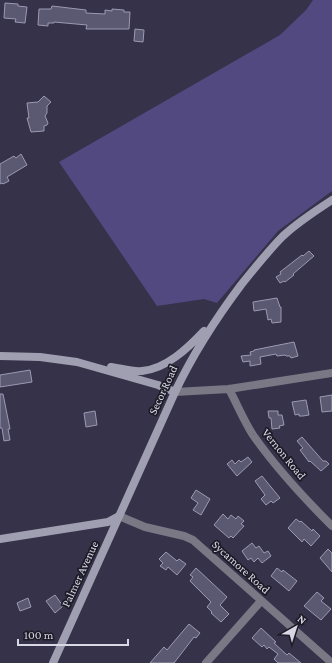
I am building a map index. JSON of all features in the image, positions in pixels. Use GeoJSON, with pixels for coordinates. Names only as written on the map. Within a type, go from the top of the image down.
{"type":"FeatureCollection","features":[{"type":"Feature","properties":{"kind":"main road","name":"Secor Road"},"geometry":{"type":"LineString","coordinates":[[119,516],[175,392],[197,349],[217,317],[248,276],[283,236],[301,221],[332,200]]}},
{"type":"Feature","properties":{"kind":"main road"},"geometry":{"type":"LineString","coordinates":[[0,356],[40,357],[141,371],[158,366],[172,359],[188,346],[217,317]]}},
{"type":"Feature","properties":{"kind":"main road"},"geometry":{"type":"LineString","coordinates":[[88,364],[158,385],[175,392]]}},
{"type":"Feature","properties":{"kind":"main road"},"geometry":{"type":"LineString","coordinates":[[0,539],[108,522],[119,516]]}},
{"type":"Feature","properties":{"kind":"main road","name":"Palmer Avenue"},"geometry":{"type":"LineString","coordinates":[[53,663],[119,516]]}},
{"type":"Feature","properties":{"kind":"street"},"geometry":{"type":"LineString","coordinates":[[175,392],[228,389],[332,373]]}},
{"type":"Feature","properties":{"kind":"street","name":"Vernon Road"},"geometry":{"type":"LineString","coordinates":[[228,389],[253,434],[287,478],[332,526]]}},
{"type":"Feature","properties":{"kind":"street","name":"Sycamore Road"},"geometry":{"type":"LineString","coordinates":[[119,516],[145,527],[184,536],[193,540],[332,663]]}},
{"type":"Feature","properties":{"kind":"street"},"geometry":{"type":"LineString","coordinates":[[206,663],[261,601]]}},
{"type":"Feature","properties":{"kind":"shaded area"},"geometry":{"type":"Polygon","coordinates":[[[313,0],[332,0],[332,191],[278,231],[217,303],[204,299],[157,306],[59,162],[280,35],[306,10],[313,0]]]}},
{"type":"Feature","properties":{"kind":"building"},"geometry":{"type":"Polygon","coordinates":[[[5,3],[18,4],[18,6],[27,7],[25,23],[15,22],[16,19],[4,18],[5,3]]]}},
{"type":"Feature","properties":{"kind":"building"},"geometry":{"type":"Polygon","coordinates":[[[52,6],[86,10],[86,13],[105,14],[105,10],[124,10],[124,12],[130,12],[129,29],[86,29],[87,25],[54,22],[48,23],[48,26],[38,25],[39,9],[51,9],[52,6]]]}},
{"type":"Feature","properties":{"kind":"building"},"geometry":{"type":"Polygon","coordinates":[[[135,29],[144,30],[143,42],[134,41],[135,29]]]}},
{"type":"Feature","properties":{"kind":"building"},"geometry":{"type":"Polygon","coordinates":[[[44,96],[51,102],[47,106],[47,113],[45,116],[48,123],[44,126],[44,131],[31,132],[27,118],[29,118],[27,103],[38,102],[44,96]]]}},
{"type":"Feature","properties":{"kind":"building"},"geometry":{"type":"Polygon","coordinates":[[[21,154],[27,165],[7,177],[9,181],[0,184],[0,164],[14,156],[16,158],[21,154]]]}},
{"type":"Feature","properties":{"kind":"building"},"geometry":{"type":"Polygon","coordinates":[[[309,251],[314,256],[293,274],[294,275],[285,282],[280,283],[276,277],[281,274],[280,272],[309,251]]]}},
{"type":"Feature","properties":{"kind":"building"},"geometry":{"type":"Polygon","coordinates":[[[277,298],[281,307],[281,322],[272,323],[271,319],[268,320],[266,309],[254,311],[253,302],[277,298]]]}},
{"type":"Feature","properties":{"kind":"building"},"geometry":{"type":"Polygon","coordinates":[[[294,342],[298,356],[291,358],[290,356],[285,355],[277,356],[276,354],[260,357],[261,364],[250,366],[250,361],[243,362],[241,356],[251,355],[250,352],[254,350],[294,342]]]}},
{"type":"Feature","properties":{"kind":"building"},"geometry":{"type":"Polygon","coordinates":[[[30,370],[32,382],[0,387],[0,375],[30,370]]]}},
{"type":"Feature","properties":{"kind":"building"},"geometry":{"type":"Polygon","coordinates":[[[0,394],[3,394],[10,429],[8,429],[10,440],[4,441],[2,428],[0,428],[0,394]]]}},
{"type":"Feature","properties":{"kind":"building"},"geometry":{"type":"Polygon","coordinates":[[[332,395],[332,411],[322,412],[320,397],[332,395]]]}},
{"type":"Feature","properties":{"kind":"building"},"geometry":{"type":"Polygon","coordinates":[[[306,400],[309,415],[295,415],[292,402],[306,400]]]}},
{"type":"Feature","properties":{"kind":"building"},"geometry":{"type":"Polygon","coordinates":[[[95,411],[97,425],[86,427],[84,413],[95,411]]]}},
{"type":"Feature","properties":{"kind":"building"},"geometry":{"type":"Polygon","coordinates":[[[268,411],[278,411],[278,415],[282,415],[284,425],[279,426],[280,428],[272,429],[271,418],[269,418],[268,411]]]}},
{"type":"Feature","properties":{"kind":"building"},"geometry":{"type":"Polygon","coordinates":[[[302,437],[323,461],[326,461],[329,464],[321,471],[310,461],[309,462],[300,450],[303,448],[297,441],[302,437]]]}},
{"type":"Feature","properties":{"kind":"building"},"geometry":{"type":"Polygon","coordinates":[[[248,457],[252,462],[237,476],[227,464],[232,460],[235,464],[239,460],[241,462],[248,457]]]}},
{"type":"Feature","properties":{"kind":"building"},"geometry":{"type":"Polygon","coordinates":[[[262,476],[280,498],[273,503],[271,501],[266,505],[261,499],[265,495],[255,481],[262,476]]]}},
{"type":"Feature","properties":{"kind":"building"},"geometry":{"type":"Polygon","coordinates":[[[196,490],[210,499],[201,515],[193,510],[198,503],[191,498],[196,490]]]}},
{"type":"Feature","properties":{"kind":"building"},"geometry":{"type":"Polygon","coordinates":[[[223,514],[228,519],[231,515],[236,519],[238,516],[244,521],[241,524],[244,526],[233,538],[231,536],[229,538],[214,525],[223,514]]]}},
{"type":"Feature","properties":{"kind":"building"},"geometry":{"type":"Polygon","coordinates":[[[296,519],[300,522],[301,521],[312,531],[313,529],[320,536],[311,546],[304,539],[302,542],[288,528],[296,519]]]}},
{"type":"Feature","properties":{"kind":"building"},"geometry":{"type":"Polygon","coordinates":[[[252,543],[256,548],[259,546],[264,553],[268,551],[271,556],[262,563],[258,558],[254,562],[251,558],[248,560],[242,551],[252,543]]]}},
{"type":"Feature","properties":{"kind":"building"},"geometry":{"type":"Polygon","coordinates":[[[328,549],[332,553],[332,572],[320,558],[328,549]]]}},
{"type":"Feature","properties":{"kind":"building"},"geometry":{"type":"Polygon","coordinates":[[[166,552],[177,561],[179,559],[186,564],[177,575],[168,567],[166,570],[160,566],[163,563],[159,559],[166,552]]]}},
{"type":"Feature","properties":{"kind":"building"},"geometry":{"type":"Polygon","coordinates":[[[196,568],[227,597],[220,605],[229,614],[221,622],[207,607],[211,602],[190,581],[193,577],[190,575],[196,568]]]}},
{"type":"Feature","properties":{"kind":"building"},"geometry":{"type":"Polygon","coordinates":[[[277,568],[282,572],[283,570],[297,581],[289,591],[271,576],[277,568]]]}},
{"type":"Feature","properties":{"kind":"building"},"geometry":{"type":"Polygon","coordinates":[[[317,592],[324,598],[321,601],[331,609],[321,620],[304,606],[317,592]]]}},
{"type":"Feature","properties":{"kind":"building"},"geometry":{"type":"Polygon","coordinates":[[[55,595],[63,606],[55,613],[46,601],[55,595]]]}},
{"type":"Feature","properties":{"kind":"building"},"geometry":{"type":"Polygon","coordinates":[[[28,598],[31,607],[20,611],[17,603],[28,598]]]}},
{"type":"Feature","properties":{"kind":"building"},"geometry":{"type":"Polygon","coordinates":[[[189,624],[200,633],[196,638],[194,637],[174,663],[150,663],[164,647],[167,650],[189,624]]]}},
{"type":"Feature","properties":{"kind":"building"},"geometry":{"type":"Polygon","coordinates":[[[261,628],[287,655],[289,653],[301,663],[278,663],[274,659],[278,654],[269,647],[267,649],[264,645],[262,647],[252,638],[261,628]]]}}]}
